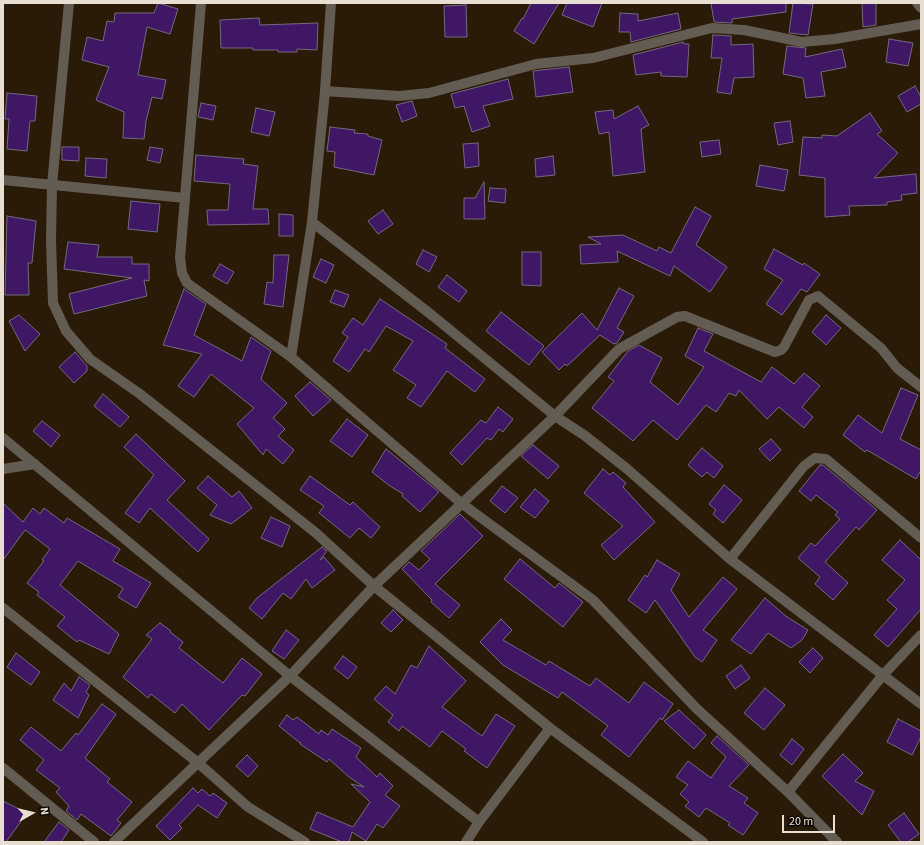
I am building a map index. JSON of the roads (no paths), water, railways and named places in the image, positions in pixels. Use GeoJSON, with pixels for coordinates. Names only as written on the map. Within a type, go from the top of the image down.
{"type":"FeatureCollection","features":[{"type":"Feature","properties":{"kind":"street"},"geometry":{"type":"LineString","coordinates":[[69,3],[52,185],[51,274],[54,303],[66,331],[90,359],[140,394],[316,533],[374,586],[550,728],[703,842]]}},
{"type":"Feature","properties":{"kind":"street"},"geometry":{"type":"LineString","coordinates":[[201,3],[180,258],[182,273],[187,283],[291,357],[461,502],[593,600],[697,709],[788,792],[837,842]]}},
{"type":"Feature","properties":{"kind":"street"},"geometry":{"type":"LineString","coordinates":[[291,357],[312,222],[325,91],[330,3]]}},
{"type":"Feature","properties":{"kind":"street"},"geometry":{"type":"LineString","coordinates":[[917,3],[921,8]]}},
{"type":"Feature","properties":{"kind":"street"},"geometry":{"type":"LineString","coordinates":[[325,91],[399,96],[429,93],[536,64],[593,58],[712,28],[744,30],[802,42],[835,39],[921,24]]}},
{"type":"Feature","properties":{"kind":"street"},"geometry":{"type":"LineString","coordinates":[[3,180],[185,198]]}},
{"type":"Feature","properties":{"kind":"street"},"geometry":{"type":"LineString","coordinates":[[312,222],[433,316],[555,416],[584,435],[626,468],[730,559],[921,704]]}},
{"type":"Feature","properties":{"kind":"street"},"geometry":{"type":"LineString","coordinates":[[114,842],[197,762],[290,676],[374,586],[461,502],[555,416],[619,349],[677,317],[685,316],[775,352],[784,347],[808,300],[818,296],[881,348],[897,368],[921,386]]}},
{"type":"Feature","properties":{"kind":"street"},"geometry":{"type":"LineString","coordinates":[[3,438],[290,676],[480,822]]}},
{"type":"Feature","properties":{"kind":"street"},"geometry":{"type":"LineString","coordinates":[[730,559],[804,466],[815,458],[826,459],[921,538]]}},
{"type":"Feature","properties":{"kind":"street"},"geometry":{"type":"LineString","coordinates":[[3,469],[35,464]]}},
{"type":"Feature","properties":{"kind":"street"},"geometry":{"type":"LineString","coordinates":[[3,608],[197,762],[248,807],[305,842]]}},
{"type":"Feature","properties":{"kind":"street"},"geometry":{"type":"LineString","coordinates":[[788,792],[883,675],[921,635]]}},
{"type":"Feature","properties":{"kind":"street"},"geometry":{"type":"LineString","coordinates":[[466,842],[550,728]]}},
{"type":"Feature","properties":{"kind":"street"},"geometry":{"type":"LineString","coordinates":[[3,768],[94,842]]}}]}
